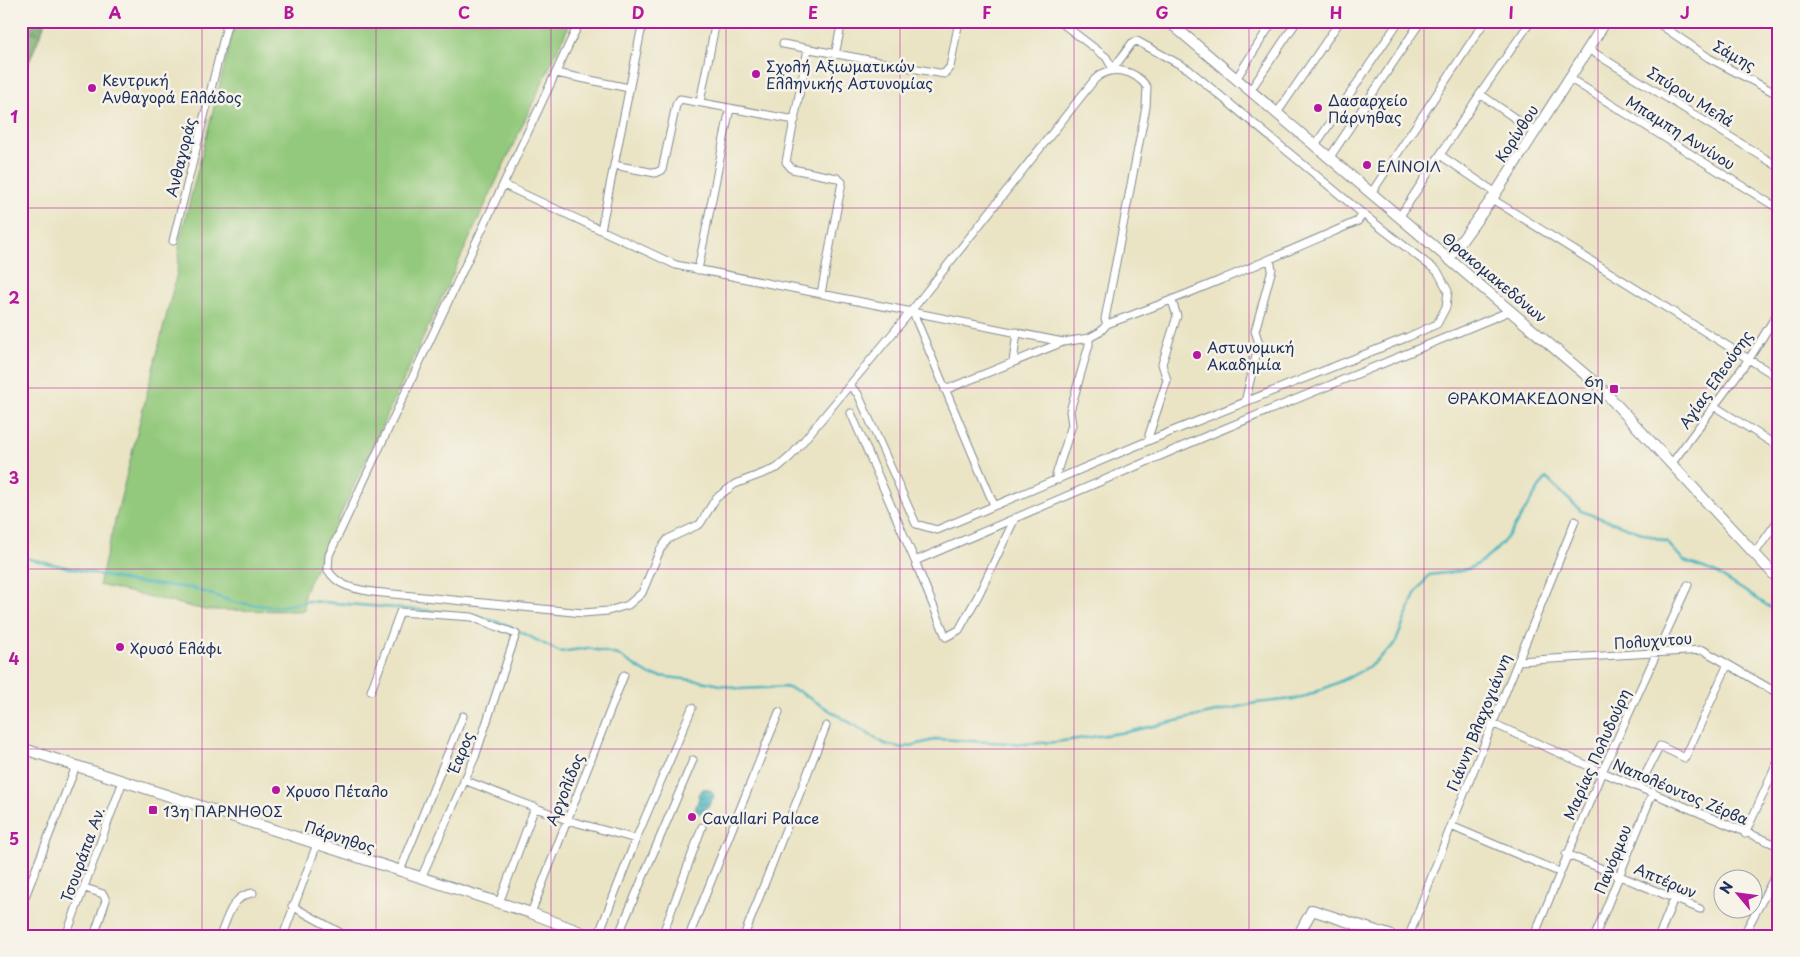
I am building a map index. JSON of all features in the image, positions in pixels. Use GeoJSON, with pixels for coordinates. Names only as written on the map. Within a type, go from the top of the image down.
{"type":"FeatureCollection","features":[{"type":"Feature","properties":{"kind":"main road","name":"Θρακομακεδόνων"},"geometry":{"type":"LineString","coordinates":[[1168,21],[1316,144],[1600,387],[1779,580]]}},
{"type":"Feature","properties":{"kind":"main road","name":"Κορίνθου"},"geometry":{"type":"LineString","coordinates":[[1449,258],[1494,196],[1606,21]]}},
{"type":"Feature","properties":{"kind":"main road","name":"Πάρνηθος"},"geometry":{"type":"LineString","coordinates":[[21,748],[499,903],[591,936]]}},
{"type":"Feature","properties":{"kind":"main road"},"geometry":{"type":"LineString","coordinates":[[1298,936],[1312,910],[1379,934],[1392,936]]}},
{"type":"Feature","properties":{"kind":"street","name":"Ανθαγοράς"},"geometry":{"type":"LineString","coordinates":[[173,241],[228,21]]}},
{"type":"Feature","properties":{"kind":"street"},"geometry":{"type":"LineString","coordinates":[[580,21],[329,555],[328,570],[339,582],[349,587],[373,592],[583,613],[608,611],[628,605],[642,593],[663,544],[700,524],[716,498],[735,484],[777,468],[791,456],[912,310],[1096,79],[1102,72],[1113,69],[1137,76],[1147,87],[1146,107],[1105,319],[1107,324]]}},
{"type":"Feature","properties":{"kind":"street"},"geometry":{"type":"LineString","coordinates":[[601,230],[643,21]]}},
{"type":"Feature","properties":{"kind":"street"},"geometry":{"type":"LineString","coordinates":[[700,102],[716,21]]}},
{"type":"Feature","properties":{"kind":"street"},"geometry":{"type":"LineString","coordinates":[[835,55],[842,21]]}},
{"type":"Feature","properties":{"kind":"street"},"geometry":{"type":"LineString","coordinates":[[783,44],[944,74],[950,67],[959,21]]}},
{"type":"Feature","properties":{"kind":"street"},"geometry":{"type":"LineString","coordinates":[[1058,21],[1106,57],[1113,69]]}},
{"type":"Feature","properties":{"kind":"street"},"geometry":{"type":"LineString","coordinates":[[1236,79],[1273,21]]}},
{"type":"Feature","properties":{"kind":"street"},"geometry":{"type":"LineString","coordinates":[[1250,91],[1296,21]]}},
{"type":"Feature","properties":{"kind":"street"},"geometry":{"type":"LineString","coordinates":[[1278,113],[1340,21]]}},
{"type":"Feature","properties":{"kind":"street"},"geometry":{"type":"LineString","coordinates":[[1316,144],[1399,21]]}},
{"type":"Feature","properties":{"kind":"street"},"geometry":{"type":"LineString","coordinates":[[1330,157],[1421,21]]}},
{"type":"Feature","properties":{"kind":"street"},"geometry":{"type":"LineString","coordinates":[[1372,192],[1485,21]]}},
{"type":"Feature","properties":{"kind":"street"},"geometry":{"type":"LineString","coordinates":[[1400,216],[1480,94],[1531,21]]}},
{"type":"Feature","properties":{"kind":"street","name":"Σάμης"},"geometry":{"type":"LineString","coordinates":[[1655,21],[1709,58],[1779,95]]}},
{"type":"Feature","properties":{"kind":"street"},"geometry":{"type":"LineString","coordinates":[[850,386],[858,394],[916,524],[937,530],[994,504],[1058,480],[1150,440],[1408,338],[1436,324],[1443,315],[1448,291],[1438,272],[1363,214],[1188,69],[1137,41],[1132,43],[1113,69]]}},
{"type":"Feature","properties":{"kind":"street"},"geometry":{"type":"LineString","coordinates":[[808,49],[786,162],[789,168],[837,178],[842,182],[821,294]]}},
{"type":"Feature","properties":{"kind":"street","name":"Σπύρου Μελά"},"geometry":{"type":"LineString","coordinates":[[1588,49],[1779,167]]}},
{"type":"Feature","properties":{"kind":"street"},"geometry":{"type":"LineString","coordinates":[[556,73],[629,88]]}},
{"type":"Feature","properties":{"kind":"street","name":"Μπαμπη Αννίνου"},"geometry":{"type":"LineString","coordinates":[[1569,78],[1779,209]]}},
{"type":"Feature","properties":{"kind":"street"},"geometry":{"type":"LineString","coordinates":[[1480,94],[1535,132]]}},
{"type":"Feature","properties":{"kind":"street"},"geometry":{"type":"LineString","coordinates":[[614,165],[655,173],[662,170],[678,101],[684,98],[794,120]]}},
{"type":"Feature","properties":{"kind":"street"},"geometry":{"type":"LineString","coordinates":[[698,270],[730,108]]}},
{"type":"Feature","properties":{"kind":"street"},"geometry":{"type":"LineString","coordinates":[[1440,155],[1494,196],[1779,378]]}},
{"type":"Feature","properties":{"kind":"street"},"geometry":{"type":"LineString","coordinates":[[504,185],[668,262],[698,270],[912,310],[1063,342]]}},
{"type":"Feature","properties":{"kind":"street"},"geometry":{"type":"LineString","coordinates":[[945,390],[1063,342],[1089,338],[1100,332],[1107,324],[1172,301],[1270,260],[1358,221],[1363,214]]}},
{"type":"Feature","properties":{"kind":"street"},"geometry":{"type":"LineString","coordinates":[[1245,402],[1259,343],[1255,331],[1272,269],[1270,260]]}},
{"type":"Feature","properties":{"kind":"street"},"geometry":{"type":"LineString","coordinates":[[1150,440],[1149,435],[1168,380],[1162,364],[1177,316],[1172,301]]}},
{"type":"Feature","properties":{"kind":"street"},"geometry":{"type":"LineString","coordinates":[[912,310],[994,504]]}},
{"type":"Feature","properties":{"kind":"street"},"geometry":{"type":"LineString","coordinates":[[915,561],[1510,311]]}},
{"type":"Feature","properties":{"kind":"street","name":"Αγίας Ελεούσης"},"geometry":{"type":"LineString","coordinates":[[1672,463],[1749,359],[1779,311]]}},
{"type":"Feature","properties":{"kind":"street"},"geometry":{"type":"LineString","coordinates":[[1013,362],[1017,332]]}},
{"type":"Feature","properties":{"kind":"street"},"geometry":{"type":"LineString","coordinates":[[1058,480],[1056,475],[1072,425],[1070,411],[1089,346],[1089,338]]}},
{"type":"Feature","properties":{"kind":"street"},"geometry":{"type":"LineString","coordinates":[[1714,406],[1779,447]]}},
{"type":"Feature","properties":{"kind":"street"},"geometry":{"type":"LineString","coordinates":[[851,413],[946,637],[959,630],[1016,518]]}},
{"type":"Feature","properties":{"kind":"street"},"geometry":{"type":"LineString","coordinates":[[1755,553],[1779,519]]}},
{"type":"Feature","properties":{"kind":"street","name":"Γιάννη Βλαχογιάννη"},"geometry":{"type":"LineString","coordinates":[[1409,936],[1492,723],[1575,520]]}},
{"type":"Feature","properties":{"kind":"street","name":"Μαρίας Πολυδούρη"},"geometry":{"type":"LineString","coordinates":[[1534,936],[1566,854],[1688,585]]}},
{"type":"Feature","properties":{"kind":"street","name":"Έαρος"},"geometry":{"type":"LineString","coordinates":[[371,691],[400,612],[472,617],[516,634],[475,757],[420,878]]}},
{"type":"Feature","properties":{"kind":"street","name":"Πολυχντου"},"geometry":{"type":"LineString","coordinates":[[1518,661],[1703,650],[1727,666],[1779,694]]}},
{"type":"Feature","properties":{"kind":"street"},"geometry":{"type":"LineString","coordinates":[[1639,786],[1660,746],[1685,758],[1727,666]]}},
{"type":"Feature","properties":{"kind":"street","name":"Αργολίδος"},"geometry":{"type":"LineString","coordinates":[[531,914],[624,675]]}},
{"type":"Feature","properties":{"kind":"street"},"geometry":{"type":"LineString","coordinates":[[598,936],[636,839],[692,708]]}},
{"type":"Feature","properties":{"kind":"street"},"geometry":{"type":"LineString","coordinates":[[689,936],[779,712]]}},
{"type":"Feature","properties":{"kind":"street"},"geometry":{"type":"LineString","coordinates":[[400,871],[463,716]]}},
{"type":"Feature","properties":{"kind":"street","name":"Ναπολέοντος Ζέρβα"},"geometry":{"type":"LineString","coordinates":[[1492,723],[1602,772],[1654,792],[1745,834],[1779,846]]}},
{"type":"Feature","properties":{"kind":"street"},"geometry":{"type":"LineString","coordinates":[[744,936],[826,726]]}},
{"type":"Feature","properties":{"kind":"street"},"geometry":{"type":"LineString","coordinates":[[1745,834],[1779,759]]}},
{"type":"Feature","properties":{"kind":"street"},"geometry":{"type":"LineString","coordinates":[[618,936],[694,760]]}},
{"type":"Feature","properties":{"kind":"street"},"geometry":{"type":"LineString","coordinates":[[21,907],[76,766]]}},
{"type":"Feature","properties":{"kind":"street"},"geometry":{"type":"LineString","coordinates":[[464,780],[567,820],[636,839]]}},
{"type":"Feature","properties":{"kind":"street","name":"Τσουράπα Αν."},"geometry":{"type":"LineString","coordinates":[[66,936],[123,781]]}},
{"type":"Feature","properties":{"kind":"street","name":"Πανόρμου"},"geometry":{"type":"LineString","coordinates":[[1595,936],[1654,792]]}},
{"type":"Feature","properties":{"kind":"street"},"geometry":{"type":"LineString","coordinates":[[499,903],[535,807]]}},
{"type":"Feature","properties":{"kind":"street"},"geometry":{"type":"LineString","coordinates":[[1451,826],[1559,872]]}},
{"type":"Feature","properties":{"kind":"street"},"geometry":{"type":"LineString","coordinates":[[662,936],[702,827]]}},
{"type":"Feature","properties":{"kind":"street"},"geometry":{"type":"LineString","coordinates":[[283,936],[292,906],[317,844]]}},
{"type":"Feature","properties":{"kind":"street","name":"Απτέρων"},"geometry":{"type":"LineString","coordinates":[[1566,854],[1700,909]]}},
{"type":"Feature","properties":{"kind":"street"},"geometry":{"type":"LineString","coordinates":[[1743,936],[1779,869]]}},
{"type":"Feature","properties":{"kind":"street"},"geometry":{"type":"LineString","coordinates":[[85,888],[103,894],[106,900],[94,936]]}},
{"type":"Feature","properties":{"kind":"street"},"geometry":{"type":"LineString","coordinates":[[220,936],[236,900],[242,895],[253,892]]}},
{"type":"Feature","properties":{"kind":"street"},"geometry":{"type":"LineString","coordinates":[[1660,936],[1674,898]]}},
{"type":"Feature","properties":{"kind":"street"},"geometry":{"type":"LineString","coordinates":[[292,906],[346,936]]}},
{"type":"Feature","properties":{"kind":"green space"},"geometry":{"type":"Polygon","coordinates":[[[21,21],[46,21],[21,82],[21,21]]]}},
{"type":"Feature","properties":{"kind":"green space"},"geometry":{"type":"Polygon","coordinates":[[[236,21],[571,21],[304,593],[304,611],[205,610],[99,585],[177,273],[180,239],[236,21]]]}},
{"type":"Feature","properties":{"kind":"water"},"geometry":{"type":"Polygon","coordinates":[[[704,788],[712,791],[714,797],[700,814],[695,810],[698,794],[704,788]]]}},
{"type":"Feature","properties":{"kind":"waterway"},"geometry":{"type":"LineString","coordinates":[[476,616],[505,624],[560,652],[588,648],[618,655],[650,675],[701,681],[740,689],[785,687],[798,691],[885,744],[902,748],[938,739],[1026,744],[1056,742],[1127,732],[1256,703],[1302,698],[1350,677],[1370,666],[1395,644],[1415,594],[1429,575],[1466,570],[1483,561],[1494,552],[1513,529],[1546,478],[1581,511],[1667,542],[1684,561],[1715,572],[1779,613]]}},
{"type":"Feature","properties":{"kind":"waterway"},"geometry":{"type":"LineString","coordinates":[[21,557],[132,582],[192,588],[237,603],[277,607],[309,601],[446,612]]}},
{"type":"Feature","properties":{"kind":"place","name":"Σχολή Αξιωματικών Ελληνικής Αστυνομίας"},"geometry":{"type":"Point","coordinates":[756,74]}},
{"type":"Feature","properties":{"kind":"place","name":"Κεντρική Ανθαγορά Ελλάδος"},"geometry":{"type":"Point","coordinates":[92,88]}},
{"type":"Feature","properties":{"kind":"place","name":"Δασαρχείο Πάρνηθας"},"geometry":{"type":"Point","coordinates":[1318,108]}},
{"type":"Feature","properties":{"kind":"place","name":"ΕΛΙΝΟΙΛ"},"geometry":{"type":"Point","coordinates":[1367,165]}},
{"type":"Feature","properties":{"kind":"place","name":"Αστυνομική Ακαδημία"},"geometry":{"type":"Point","coordinates":[1197,355]}},
{"type":"Feature","properties":{"kind":"place","name":"6η ΘΡΑΚΟΜΑΚΕΔΟΝΩΝ"},"geometry":{"type":"Point","coordinates":[1614,389]}},
{"type":"Feature","properties":{"kind":"place","name":"Χρυσό Ελάφι"},"geometry":{"type":"Point","coordinates":[120,647]}},
{"type":"Feature","properties":{"kind":"place","name":"Χρυσο Πέταλο"},"geometry":{"type":"Point","coordinates":[276,790]}},
{"type":"Feature","properties":{"kind":"place","name":"13η ΠΑΡΝΗΘΟΣ"},"geometry":{"type":"Point","coordinates":[153,810]}},
{"type":"Feature","properties":{"kind":"place","name":"Cavallari Palace"},"geometry":{"type":"Point","coordinates":[692,817]}}]}
